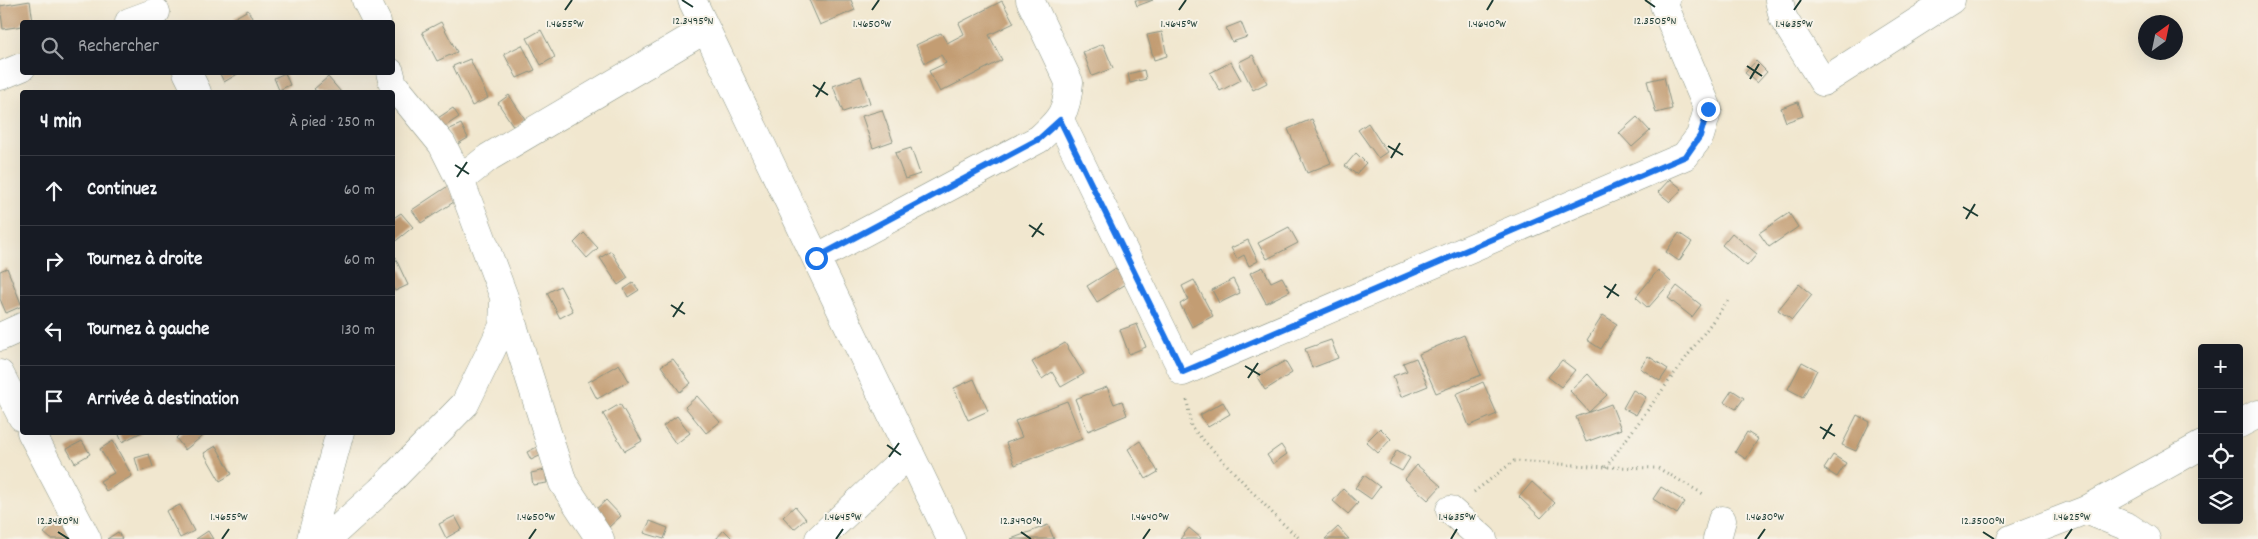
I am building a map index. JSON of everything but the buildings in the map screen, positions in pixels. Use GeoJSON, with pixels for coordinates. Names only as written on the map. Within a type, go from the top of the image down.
{"type":"FeatureCollection","features":[{"type":"Feature","properties":{"kind":"street"},"geometry":{"type":"LineString","coordinates":[[366,0],[376,20]]}},
{"type":"Feature","properties":{"kind":"street"},"geometry":{"type":"LineString","coordinates":[[692,0],[951,539]]}},
{"type":"Feature","properties":{"kind":"street"},"geometry":{"type":"LineString","coordinates":[[816,258],[1039,139],[1060,120],[1068,94],[1069,82],[1030,0]]}},
{"type":"Feature","properties":{"kind":"street"},"geometry":{"type":"LineString","coordinates":[[1060,120],[1183,372],[1686,156],[1700,136],[1708,109],[1664,5],[1666,0]]}},
{"type":"Feature","properties":{"kind":"street"},"geometry":{"type":"LineString","coordinates":[[1779,0],[1783,18],[1823,82],[1951,0]]}},
{"type":"Feature","properties":{"kind":"street"},"geometry":{"type":"LineString","coordinates":[[134,20],[158,11]]}},
{"type":"Feature","properties":{"kind":"street"},"geometry":{"type":"LineString","coordinates":[[460,180],[489,157],[706,29]]}},
{"type":"Feature","properties":{"kind":"street"},"geometry":{"type":"LineString","coordinates":[[0,76],[20,68]]}},
{"type":"Feature","properties":{"kind":"street"},"geometry":{"type":"LineString","coordinates":[[188,75],[196,90]]}},
{"type":"Feature","properties":{"kind":"street"},"geometry":{"type":"LineString","coordinates":[[391,75],[393,84],[442,144],[460,180],[504,297],[563,482],[600,539]]}},
{"type":"Feature","properties":{"kind":"street"},"geometry":{"type":"LineString","coordinates":[[327,539],[380,491],[465,404],[504,326],[504,297]]}},
{"type":"Feature","properties":{"kind":"street"},"geometry":{"type":"LineString","coordinates":[[0,337],[20,328]]}},
{"type":"Feature","properties":{"kind":"street"},"geometry":{"type":"LineString","coordinates":[[0,374],[20,413]]}},
{"type":"Feature","properties":{"kind":"street"},"geometry":{"type":"LineString","coordinates":[[2243,422],[2258,414]]}},
{"type":"Feature","properties":{"kind":"street"},"geometry":{"type":"LineString","coordinates":[[33,435],[87,539]]}},
{"type":"Feature","properties":{"kind":"street"},"geometry":{"type":"LineString","coordinates":[[311,539],[339,435]]}},
{"type":"Feature","properties":{"kind":"street"},"geometry":{"type":"LineString","coordinates":[[2011,539],[2086,510],[2198,447]]}},
{"type":"Feature","properties":{"kind":"street"},"geometry":{"type":"LineString","coordinates":[[819,539],[910,453]]}},
{"type":"Feature","properties":{"kind":"street"},"geometry":{"type":"LineString","coordinates":[[1450,510],[1483,539]]}},
{"type":"Feature","properties":{"kind":"street"},"geometry":{"type":"LineString","coordinates":[[2086,510],[2128,527],[2146,539]]}},
{"type":"Feature","properties":{"kind":"path"},"geometry":{"type":"LineString","coordinates":[[1606,467],[1729,299]]}},
{"type":"Feature","properties":{"kind":"path"},"geometry":{"type":"LineString","coordinates":[[1183,372],[1191,427],[1300,539]]}},
{"type":"Feature","properties":{"kind":"path"},"geometry":{"type":"LineString","coordinates":[[1450,510],[1514,461],[1606,467],[1658,468],[1703,493],[1720,530]]}},
{"type":"Feature","properties":{"kind":"route"},"geometry":{"type":"LineString","coordinates":[[816,258],[1039,139],[1060,120],[1183,372],[1686,156],[1700,136],[1708,109]]}}]}
